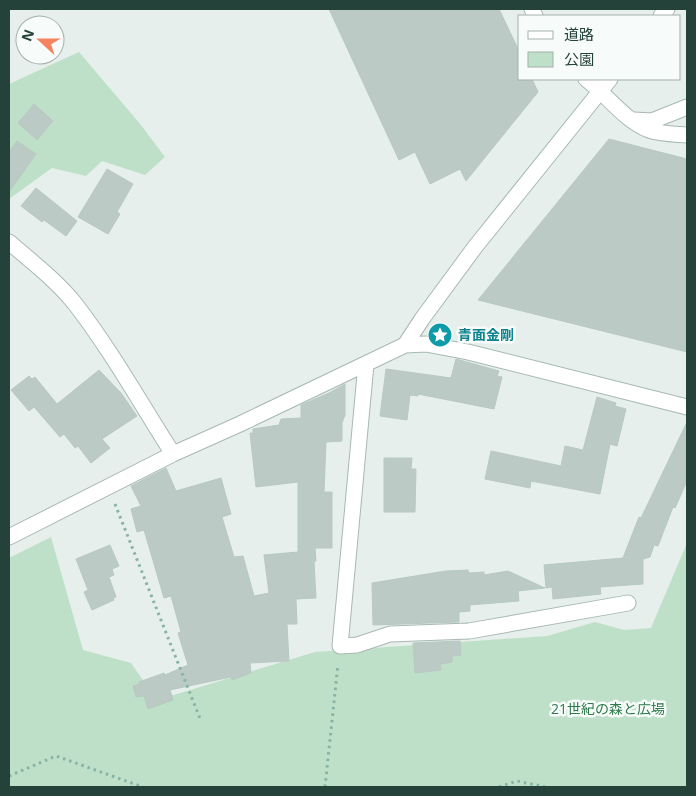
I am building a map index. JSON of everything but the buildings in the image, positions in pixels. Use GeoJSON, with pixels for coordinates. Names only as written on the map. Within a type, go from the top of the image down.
{"type":"FeatureCollection","features":[{"type":"Feature","properties":{"kind":"street"},"geometry":{"type":"LineString","coordinates":[[590,80],[605,84],[630,119],[650,130],[687,135]]}},
{"type":"Feature","properties":{"kind":"street"},"geometry":{"type":"LineString","coordinates":[[405,345],[475,247],[605,84]]}},
{"type":"Feature","properties":{"kind":"street"},"geometry":{"type":"LineString","coordinates":[[630,119],[652,121],[687,110]]}},
{"type":"Feature","properties":{"kind":"street"},"geometry":{"type":"LineString","coordinates":[[9,242],[49,277],[75,304],[173,454]]}},
{"type":"Feature","properties":{"kind":"street"},"geometry":{"type":"LineString","coordinates":[[9,536],[108,485],[405,345],[426,344],[468,352],[687,407]]}},
{"type":"Feature","properties":{"kind":"street"},"geometry":{"type":"LineString","coordinates":[[366,364],[340,646],[357,645],[390,634],[469,631],[628,602]]}},
{"type":"Feature","properties":{"kind":"path"},"geometry":{"type":"LineString","coordinates":[[108,485],[191,700],[201,721]]}},
{"type":"Feature","properties":{"kind":"path"},"geometry":{"type":"LineString","coordinates":[[325,787],[340,646]]}},
{"type":"Feature","properties":{"kind":"path"},"geometry":{"type":"LineString","coordinates":[[9,776],[56,756],[143,787]]}},
{"type":"Feature","properties":{"kind":"path"},"geometry":{"type":"LineString","coordinates":[[499,787],[517,781],[546,787]]}},
{"type":"Feature","properties":{"kind":"green space"},"geometry":{"type":"Polygon","coordinates":[[[79,52],[141,125],[165,157],[145,175],[102,161],[86,176],[52,168],[9,199],[9,84],[51,65],[65,65],[65,58],[79,52]]]}},
{"type":"Feature","properties":{"kind":"green space","name":"21世紀の森と広場"},"geometry":{"type":"Polygon","coordinates":[[[51,537],[83,650],[131,663],[157,700],[315,652],[547,636],[595,622],[624,630],[651,628],[687,543],[687,787],[9,787],[9,558],[51,537]]]}},
{"type":"Feature","properties":{"kind":"place","name":"青面金剛"},"geometry":{"type":"Point","coordinates":[440,335]}}]}
